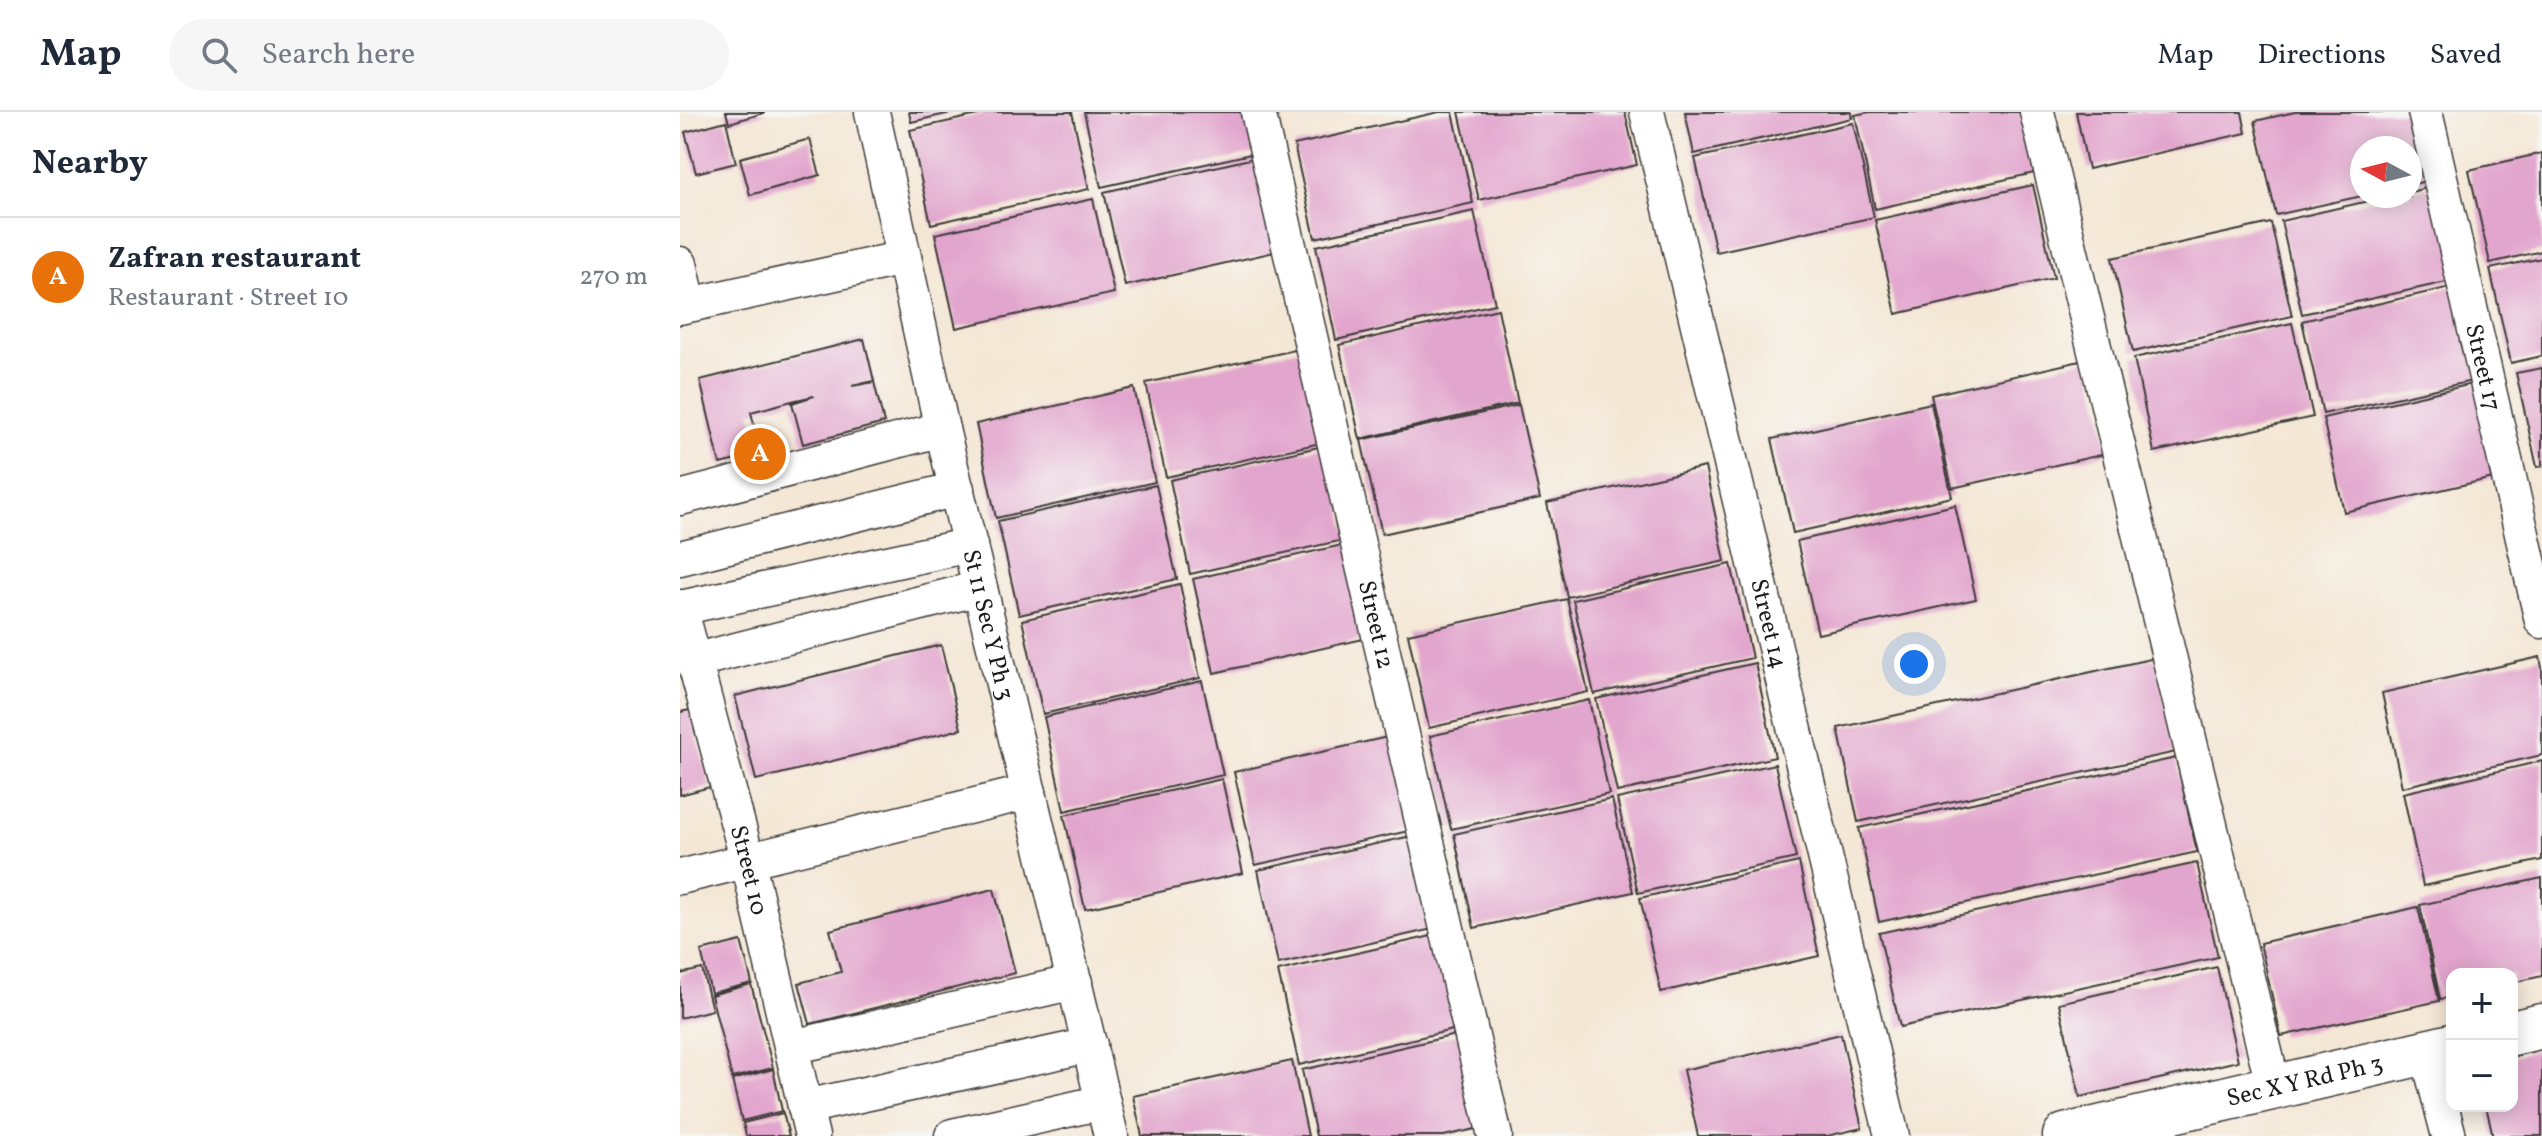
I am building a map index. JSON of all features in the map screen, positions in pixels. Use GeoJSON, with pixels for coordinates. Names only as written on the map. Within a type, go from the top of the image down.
{"type":"FeatureCollection","features":[{"type":"Feature","properties":{"kind":"street","name":"St 11 Sec Y Ph 3"},"geometry":{"type":"LineString","coordinates":[[872,112],[942,429],[1111,1136]]}},
{"type":"Feature","properties":{"kind":"street","name":"Street 12"},"geometry":{"type":"LineString","coordinates":[[1258,112],[1495,1136]]}},
{"type":"Feature","properties":{"kind":"street","name":"Street 14"},"geometry":{"type":"LineString","coordinates":[[1647,112],[1892,1136]]}},
{"type":"Feature","properties":{"kind":"street"},"geometry":{"type":"LineString","coordinates":[[2037,112],[2274,1089]]}},
{"type":"Feature","properties":{"kind":"street","name":"Street 17"},"geometry":{"type":"LineString","coordinates":[[2425,112],[2542,621]]}},
{"type":"Feature","properties":{"kind":"street"},"geometry":{"type":"LineString","coordinates":[[680,264],[685,305],[904,258]]}},
{"type":"Feature","properties":{"kind":"street"},"geometry":{"type":"LineString","coordinates":[[680,498],[942,429]]}},
{"type":"Feature","properties":{"kind":"street"},"geometry":{"type":"LineString","coordinates":[[680,558],[957,489]]}},
{"type":"Feature","properties":{"kind":"street"},"geometry":{"type":"LineString","coordinates":[[680,608],[970,545]]}},
{"type":"Feature","properties":{"kind":"street"},"geometry":{"type":"LineString","coordinates":[[693,661],[980,588]]}},
{"type":"Feature","properties":{"kind":"street","name":"Street 10"},"geometry":{"type":"LineString","coordinates":[[680,608],[748,862],[808,1122]]}},
{"type":"Feature","properties":{"kind":"street"},"geometry":{"type":"LineString","coordinates":[[680,877],[1029,792]]}},
{"type":"Feature","properties":{"kind":"street"},"geometry":{"type":"LineString","coordinates":[[792,1047],[1075,982]]}},
{"type":"Feature","properties":{"kind":"street"},"geometry":{"type":"LineString","coordinates":[[2518,1032],[2542,1026]]}},
{"type":"Feature","properties":{"kind":"street"},"geometry":{"type":"LineString","coordinates":[[808,1122],[1090,1045]]}},
{"type":"Feature","properties":{"kind":"street"},"geometry":{"type":"LineString","coordinates":[[2439,1049],[2449,1136]]}},
{"type":"Feature","properties":{"kind":"street","name":"Sec X Y Rd Ph 3"},"geometry":{"type":"LineString","coordinates":[[2065,1136],[2439,1049]]}},
{"type":"Feature","properties":{"kind":"street"},"geometry":{"type":"LineString","coordinates":[[952,1136],[1103,1102]]}},
{"type":"Feature","properties":{"kind":"building"},"geometry":{"type":"Polygon","coordinates":[[[726,112],[764,112],[764,113],[729,123],[726,112]]]}},
{"type":"Feature","properties":{"kind":"building"},"geometry":{"type":"Polygon","coordinates":[[[909,112],[951,112],[951,113],[911,122],[909,112]]]}},
{"type":"Feature","properties":{"kind":"building"},"geometry":{"type":"Polygon","coordinates":[[[991,112],[1072,112],[1089,189],[931,224],[910,130],[991,112]]]}},
{"type":"Feature","properties":{"kind":"building"},"geometry":{"type":"Polygon","coordinates":[[[1084,112],[1251,112],[1260,152],[1101,187],[1084,112]]]}},
{"type":"Feature","properties":{"kind":"building"},"geometry":{"type":"Polygon","coordinates":[[[1439,112],[1453,112],[1473,203],[1315,238],[1294,145],[1439,112]]]}},
{"type":"Feature","properties":{"kind":"building"},"geometry":{"type":"Polygon","coordinates":[[[1459,112],[1625,112],[1637,165],[1479,200],[1459,112]]]}},
{"type":"Feature","properties":{"kind":"building"},"geometry":{"type":"Polygon","coordinates":[[[1685,112],[1851,112],[1852,118],[1694,154],[1685,112]]]}},
{"type":"Feature","properties":{"kind":"building"},"geometry":{"type":"Polygon","coordinates":[[[1869,112],[2020,112],[2034,173],[1875,209],[1855,115],[1869,112]]]}},
{"type":"Feature","properties":{"kind":"building"},"geometry":{"type":"Polygon","coordinates":[[[2076,112],[2242,112],[2246,133],[2088,169],[2076,112]]]}},
{"type":"Feature","properties":{"kind":"building"},"geometry":{"type":"Polygon","coordinates":[[[2295,112],[2419,112],[2434,179],[2422,182],[2422,136],[2350,136],[2350,199],[2276,215],[2255,121],[2295,112]]]}},
{"type":"Feature","properties":{"kind":"building"},"geometry":{"type":"Polygon","coordinates":[[[726,121],[736,163],[696,173],[685,132],[726,121]]]}},
{"type":"Feature","properties":{"kind":"building"},"geometry":{"type":"Polygon","coordinates":[[[1853,123],[1874,217],[1716,252],[1695,158],[1853,123]]]}},
{"type":"Feature","properties":{"kind":"building"},"geometry":{"type":"Polygon","coordinates":[[[810,139],[820,175],[750,195],[740,158],[810,139]]]}},
{"type":"Feature","properties":{"kind":"building"},"geometry":{"type":"Polygon","coordinates":[[[2542,153],[2542,251],[2490,263],[2469,170],[2542,153]]]}},
{"type":"Feature","properties":{"kind":"building"},"geometry":{"type":"Polygon","coordinates":[[[1263,156],[1283,250],[1125,286],[1104,192],[1263,156]]]}},
{"type":"Feature","properties":{"kind":"building"},"geometry":{"type":"Polygon","coordinates":[[[2033,185],[2054,278],[1896,314],[1875,220],[2033,185]]]}},
{"type":"Feature","properties":{"kind":"building"},"geometry":{"type":"Polygon","coordinates":[[[2439,185],[2460,279],[2302,314],[2281,221],[2350,205],[2350,208],[2422,208],[2422,189],[2439,185]]]}},
{"type":"Feature","properties":{"kind":"building"},"geometry":{"type":"Polygon","coordinates":[[[1093,199],[1114,293],[956,328],[935,234],[1093,199]]]}},
{"type":"Feature","properties":{"kind":"building"},"geometry":{"type":"Polygon","coordinates":[[[1474,211],[1495,304],[1336,340],[1316,246],[1474,211]]]}},
{"type":"Feature","properties":{"kind":"building"},"geometry":{"type":"Polygon","coordinates":[[[2271,223],[2292,316],[2133,352],[2112,258],[2271,223]]]}},
{"type":"Feature","properties":{"kind":"building"},"geometry":{"type":"Polygon","coordinates":[[[2542,258],[2542,356],[2511,363],[2490,269],[2542,258]]]}},
{"type":"Feature","properties":{"kind":"building"},"geometry":{"type":"Polygon","coordinates":[[[2460,285],[2481,379],[2323,414],[2302,321],[2460,285]]]}},
{"type":"Feature","properties":{"kind":"building"},"geometry":{"type":"Polygon","coordinates":[[[1498,309],[1518,403],[1360,439],[1339,345],[1498,309]]]}},
{"type":"Feature","properties":{"kind":"building"},"geometry":{"type":"Polygon","coordinates":[[[2292,323],[2313,417],[2154,452],[2134,358],[2292,323]]]}},
{"type":"Feature","properties":{"kind":"building"},"geometry":{"type":"Polygon","coordinates":[[[864,339],[874,381],[852,386],[874,382],[884,423],[803,444],[792,403],[814,396],[792,401],[751,412],[761,454],[720,464],[700,380],[864,339]]]}},
{"type":"Feature","properties":{"kind":"building"},"geometry":{"type":"Polygon","coordinates":[[[1304,348],[1325,442],[1166,477],[1146,383],[1304,348]]]}},
{"type":"Feature","properties":{"kind":"building"},"geometry":{"type":"Polygon","coordinates":[[[2089,359],[2110,453],[1952,488],[1931,395],[2089,359]]]}},
{"type":"Feature","properties":{"kind":"building"},"geometry":{"type":"Polygon","coordinates":[[[2542,368],[2542,466],[2537,467],[2516,373],[2542,368]]]}},
{"type":"Feature","properties":{"kind":"building"},"geometry":{"type":"Polygon","coordinates":[[[2481,382],[2502,476],[2344,512],[2323,418],[2481,382]]]}},
{"type":"Feature","properties":{"kind":"building"},"geometry":{"type":"Polygon","coordinates":[[[1134,388],[1155,482],[996,518],[976,424],[1134,388]]]}},
{"type":"Feature","properties":{"kind":"building"},"geometry":{"type":"Polygon","coordinates":[[[1931,403],[1952,497],[1793,533],[1772,439],[1931,403]]]}},
{"type":"Feature","properties":{"kind":"building"},"geometry":{"type":"Polygon","coordinates":[[[1519,405],[1540,499],[1382,534],[1361,440],[1519,405]]]}},
{"type":"Feature","properties":{"kind":"building"},"geometry":{"type":"Polygon","coordinates":[[[1328,445],[1348,539],[1190,574],[1170,480],[1328,445]]]}},
{"type":"Feature","properties":{"kind":"building"},"geometry":{"type":"Polygon","coordinates":[[[1705,467],[1725,561],[1567,597],[1547,503],[1705,467]]]}},
{"type":"Feature","properties":{"kind":"building"},"geometry":{"type":"Polygon","coordinates":[[[1156,485],[1177,579],[1019,615],[998,521],[1156,485]]]}},
{"type":"Feature","properties":{"kind":"building"},"geometry":{"type":"Polygon","coordinates":[[[1955,505],[1976,599],[1818,634],[1797,541],[1955,505]]]}},
{"type":"Feature","properties":{"kind":"building"},"geometry":{"type":"Polygon","coordinates":[[[1351,543],[1372,637],[1214,673],[1193,579],[1351,543]]]}},
{"type":"Feature","properties":{"kind":"building"},"geometry":{"type":"Polygon","coordinates":[[[1731,564],[1752,658],[1594,694],[1573,600],[1731,564]]]}},
{"type":"Feature","properties":{"kind":"building"},"geometry":{"type":"Polygon","coordinates":[[[1180,584],[1200,678],[1043,714],[1022,620],[1180,584]]]}},
{"type":"Feature","properties":{"kind":"building"},"geometry":{"type":"Polygon","coordinates":[[[1567,599],[1588,692],[1429,728],[1408,634],[1567,599]]]}},
{"type":"Feature","properties":{"kind":"building"},"geometry":{"type":"Polygon","coordinates":[[[941,645],[961,729],[756,780],[735,696],[941,645]]]}},
{"type":"Feature","properties":{"kind":"building"},"geometry":{"type":"Polygon","coordinates":[[[2540,657],[2542,755],[2402,787],[2382,693],[2540,657]]]}},
{"type":"Feature","properties":{"kind":"building"},"geometry":{"type":"Polygon","coordinates":[[[2155,658],[2176,752],[1858,822],[1838,728],[2155,658]]]}},
{"type":"Feature","properties":{"kind":"building"},"geometry":{"type":"Polygon","coordinates":[[[1755,663],[1775,757],[1617,792],[1596,699],[1755,663]]]}},
{"type":"Feature","properties":{"kind":"building"},"geometry":{"type":"Polygon","coordinates":[[[1202,681],[1223,775],[1064,811],[1044,717],[1202,681]]]}},
{"type":"Feature","properties":{"kind":"building"},"geometry":{"type":"Polygon","coordinates":[[[1589,700],[1609,794],[1451,829],[1430,736],[1589,700]]]}},
{"type":"Feature","properties":{"kind":"building"},"geometry":{"type":"Polygon","coordinates":[[[690,710],[710,787],[680,795],[680,712],[690,710]]]}},
{"type":"Feature","properties":{"kind":"building"},"geometry":{"type":"Polygon","coordinates":[[[1392,736],[1413,830],[1255,865],[1234,772],[1392,736]]]}},
{"type":"Feature","properties":{"kind":"building"},"geometry":{"type":"Polygon","coordinates":[[[2176,758],[2197,852],[1879,922],[1859,828],[2176,758]]]}},
{"type":"Feature","properties":{"kind":"building"},"geometry":{"type":"Polygon","coordinates":[[[2542,761],[2542,860],[2423,886],[2403,793],[2542,761]]]}},
{"type":"Feature","properties":{"kind":"building"},"geometry":{"type":"Polygon","coordinates":[[[1775,764],[1796,858],[1638,893],[1617,799],[1775,764]]]}},
{"type":"Feature","properties":{"kind":"building"},"geometry":{"type":"Polygon","coordinates":[[[1222,779],[1243,873],[1085,909],[1064,815],[1222,779]]]}},
{"type":"Feature","properties":{"kind":"building"},"geometry":{"type":"Polygon","coordinates":[[[1612,799],[1633,892],[1474,928],[1454,834],[1612,799]]]}},
{"type":"Feature","properties":{"kind":"building"},"geometry":{"type":"Polygon","coordinates":[[[1416,835],[1437,928],[1278,964],[1258,870],[1416,835]]]}},
{"type":"Feature","properties":{"kind":"building"},"geometry":{"type":"Polygon","coordinates":[[[1799,862],[1819,956],[1661,992],[1640,898],[1799,862]]]}},
{"type":"Feature","properties":{"kind":"building"},"geometry":{"type":"Polygon","coordinates":[[[2197,863],[2218,957],[1900,1027],[1879,933],[2197,863]]]}},
{"type":"Feature","properties":{"kind":"building"},"geometry":{"type":"Polygon","coordinates":[[[2542,878],[2542,976],[2518,982],[2518,968],[2446,968],[2446,998],[2440,999],[2420,905],[2542,878]]]}},
{"type":"Feature","properties":{"kind":"building"},"geometry":{"type":"Polygon","coordinates":[[[994,889],[1015,973],[810,1024],[799,983],[841,972],[830,930],[994,889]]]}},
{"type":"Feature","properties":{"kind":"building"},"geometry":{"type":"Polygon","coordinates":[[[2418,907],[2439,1001],[2281,1036],[2260,943],[2418,907]]]}},
{"type":"Feature","properties":{"kind":"building"},"geometry":{"type":"Polygon","coordinates":[[[1436,935],[1457,1029],[1299,1065],[1278,971],[1436,935]]]}},
{"type":"Feature","properties":{"kind":"building"},"geometry":{"type":"Polygon","coordinates":[[[741,941],[752,983],[711,993],[701,951],[741,941]]]}},
{"type":"Feature","properties":{"kind":"building"},"geometry":{"type":"Polygon","coordinates":[[[2217,967],[2238,1061],[2080,1097],[2059,1003],[2217,967]]]}},
{"type":"Feature","properties":{"kind":"building"},"geometry":{"type":"Polygon","coordinates":[[[702,969],[712,1010],[680,1018],[680,974],[702,969]]]}},
{"type":"Feature","properties":{"kind":"building"},"geometry":{"type":"Polygon","coordinates":[[[751,984],[773,1068],[732,1078],[711,995],[751,984]]]}},
{"type":"Feature","properties":{"kind":"building"},"geometry":{"type":"Polygon","coordinates":[[[1460,1034],[1480,1128],[1444,1136],[1316,1136],[1302,1070],[1460,1034]]]}},
{"type":"Feature","properties":{"kind":"building"},"geometry":{"type":"Polygon","coordinates":[[[1841,1034],[1862,1128],[1827,1136],[1698,1136],[1683,1070],[1841,1034]]]}},
{"type":"Feature","properties":{"kind":"building"},"geometry":{"type":"Polygon","coordinates":[[[2542,1049],[2542,1136],[2493,1136],[2487,1112],[2518,1112],[2518,1055],[2542,1049]]]}},
{"type":"Feature","properties":{"kind":"building"},"geometry":{"type":"Polygon","coordinates":[[[1292,1061],[1308,1136],[1142,1136],[1133,1096],[1292,1061]]]}},
{"type":"Feature","properties":{"kind":"building"},"geometry":{"type":"Polygon","coordinates":[[[773,1069],[782,1111],[742,1121],[732,1080],[773,1069]]]}},
{"type":"Feature","properties":{"kind":"building"},"geometry":{"type":"Polygon","coordinates":[[[783,1113],[789,1136],[746,1136],[743,1123],[783,1113]]]}},
{"type":"Feature","properties":{"kind":"place","name":"Zafran restaurant"},"geometry":{"type":"Point","coordinates":[760,454]}}]}
